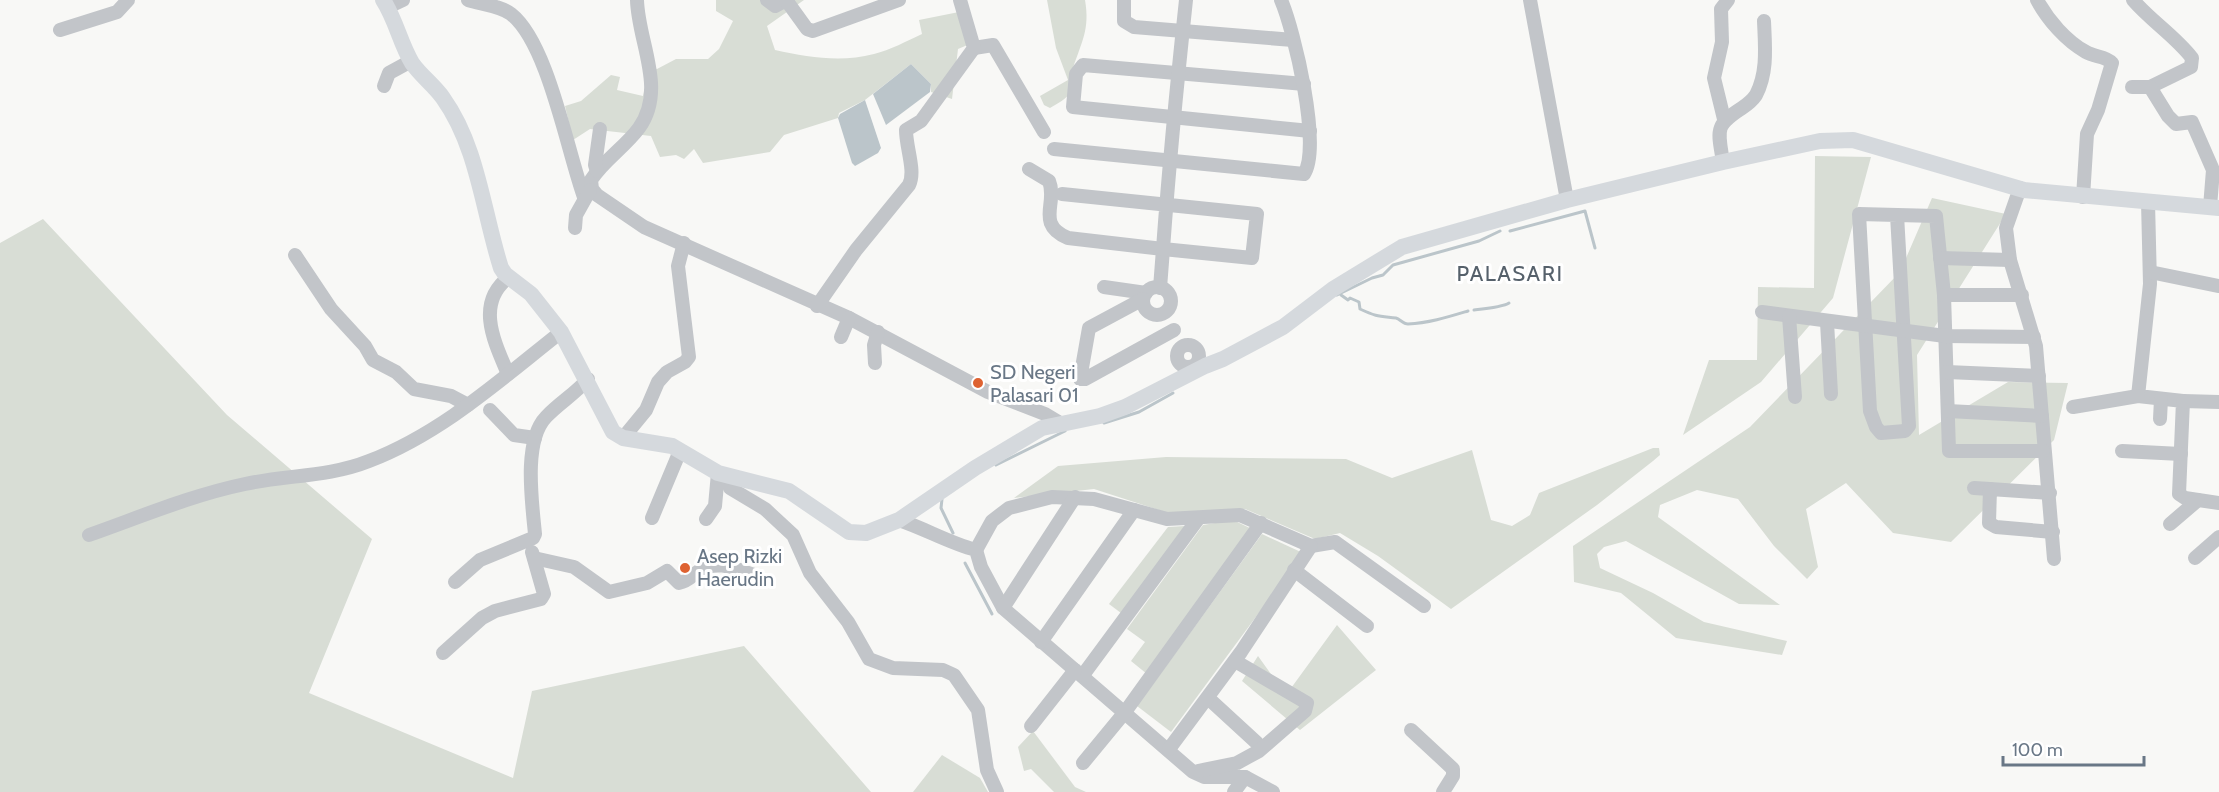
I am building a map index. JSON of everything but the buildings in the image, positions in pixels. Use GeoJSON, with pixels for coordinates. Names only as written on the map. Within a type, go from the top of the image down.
{"type":"FeatureCollection","features":[{"type":"Feature","properties":{"kind":"main road"},"geometry":{"type":"LineString","coordinates":[[392,2],[411,62],[442,97],[456,121],[483,194],[501,268],[531,294],[561,332],[614,432],[623,438],[655,441],[681,451],[721,474],[789,491],[849,532],[866,533],[899,520],[1028,436],[1060,423],[1100,416],[1125,407],[1194,369],[1283,327],[1312,303],[1402,247],[1567,201],[1723,162],[1820,141],[1853,140],[2020,188],[2083,197],[2215,207]]}},
{"type":"Feature","properties":{"kind":"street"},"geometry":{"type":"LineString","coordinates":[[60,30],[117,12],[128,0]]}},
{"type":"Feature","properties":{"kind":"street"},"geometry":{"type":"LineString","coordinates":[[468,0],[509,12],[527,28],[588,193],[644,227],[684,243],[817,306],[849,318],[988,392],[1045,414],[1060,423]]}},
{"type":"Feature","properties":{"kind":"street"},"geometry":{"type":"LineString","coordinates":[[575,228],[576,215],[588,193],[591,180],[639,128],[649,100],[651,72],[638,0]]}},
{"type":"Feature","properties":{"kind":"street"},"geometry":{"type":"LineString","coordinates":[[766,0],[775,6],[786,0],[807,29],[813,31],[898,0]]}},
{"type":"Feature","properties":{"kind":"street"},"geometry":{"type":"LineString","coordinates":[[960,0],[974,48]]}},
{"type":"Feature","properties":{"kind":"street"},"geometry":{"type":"LineString","coordinates":[[1124,0],[1123,17],[1127,25],[1293,40]]}},
{"type":"Feature","properties":{"kind":"street"},"geometry":{"type":"LineString","coordinates":[[1160,288],[1169,162],[1186,0]]}},
{"type":"Feature","properties":{"kind":"street"},"geometry":{"type":"LineString","coordinates":[[1054,149],[1304,174],[1308,164],[1310,131],[1304,84],[1281,0]]}},
{"type":"Feature","properties":{"kind":"street"},"geometry":{"type":"LineString","coordinates":[[1530,0],[1567,201]]}},
{"type":"Feature","properties":{"kind":"street"},"geometry":{"type":"LineString","coordinates":[[1724,119],[1714,78],[1722,42],[1721,9],[1728,0]]}},
{"type":"Feature","properties":{"kind":"street"},"geometry":{"type":"LineString","coordinates":[[2037,0],[2044,12],[2072,43],[2086,53],[2112,63],[2098,110],[2086,134],[2083,197]]}},
{"type":"Feature","properties":{"kind":"street"},"geometry":{"type":"LineString","coordinates":[[2132,87],[2150,87],[2191,67],[2192,58],[2163,28],[2147,17],[2133,0]]}},
{"type":"Feature","properties":{"kind":"street"},"geometry":{"type":"LineString","coordinates":[[1723,162],[1718,131],[1724,119],[1749,103],[1757,93],[1766,54],[1764,21]]}},
{"type":"Feature","properties":{"kind":"street"},"geometry":{"type":"LineString","coordinates":[[817,306],[856,250],[909,185],[913,177],[906,143],[906,130],[921,121],[974,48],[993,45],[1044,132]]}},
{"type":"Feature","properties":{"kind":"street"},"geometry":{"type":"LineString","coordinates":[[384,86],[389,73],[411,62]]}},
{"type":"Feature","properties":{"kind":"street"},"geometry":{"type":"LineString","coordinates":[[1304,84],[1083,65],[1076,74],[1073,107],[1310,131]]}},
{"type":"Feature","properties":{"kind":"street"},"geometry":{"type":"LineString","coordinates":[[2150,87],[2168,116],[2176,124],[2192,122],[2213,170],[2215,207]]}},
{"type":"Feature","properties":{"kind":"street"},"geometry":{"type":"LineString","coordinates":[[597,171],[595,165],[600,129]]}},
{"type":"Feature","properties":{"kind":"street"},"geometry":{"type":"LineString","coordinates":[[1029,169],[1049,181],[1052,193],[1049,218],[1053,228],[1068,238],[1252,258],[1257,214],[1062,194]]}},
{"type":"Feature","properties":{"kind":"street"},"geometry":{"type":"LineString","coordinates":[[2020,188],[2006,228],[2010,260],[2034,337],[2043,451],[2050,492],[2054,559]]}},
{"type":"Feature","properties":{"kind":"street"},"geometry":{"type":"LineString","coordinates":[[2138,396],[2150,272],[2148,202]]}},
{"type":"Feature","properties":{"kind":"street"},"geometry":{"type":"LineString","coordinates":[[1897,215],[1909,426],[1905,431],[1881,433],[1876,427],[1870,411],[1859,214],[1936,216],[1944,295],[1949,451],[2043,451]]}},
{"type":"Feature","properties":{"kind":"street"},"geometry":{"type":"LineString","coordinates":[[623,438],[646,410],[658,382],[667,372],[685,362],[689,357],[678,266],[684,243]]}},
{"type":"Feature","properties":{"kind":"street"},"geometry":{"type":"LineString","coordinates":[[295,255],[331,309],[373,360],[396,372],[414,389],[451,396],[468,405]]}},
{"type":"Feature","properties":{"kind":"street"},"geometry":{"type":"LineString","coordinates":[[1940,258],[2010,260]]}},
{"type":"Feature","properties":{"kind":"street"},"geometry":{"type":"LineString","coordinates":[[2150,272],[2218,286]]}},
{"type":"Feature","properties":{"kind":"street"},"geometry":{"type":"LineString","coordinates":[[508,374],[488,306],[494,291],[509,277]]}},
{"type":"Feature","properties":{"kind":"street"},"geometry":{"type":"LineString","coordinates":[[1104,287],[1145,296]]}},
{"type":"Feature","properties":{"kind":"street"},"geometry":{"type":"LineString","coordinates":[[1145,296],[1148,312],[1157,315],[1164,313],[1171,300],[1168,292],[1160,288],[1151,288],[1145,296],[1089,328],[1080,380],[1174,330]]}},
{"type":"Feature","properties":{"kind":"street"},"geometry":{"type":"LineString","coordinates":[[1944,295],[2022,295]]}},
{"type":"Feature","properties":{"kind":"street"},"geometry":{"type":"LineString","coordinates":[[1762,312],[1945,336],[2034,337]]}},
{"type":"Feature","properties":{"kind":"street"},"geometry":{"type":"LineString","coordinates":[[1164,313],[1183,345],[1191,344],[1199,351],[1199,358],[1194,369]]}},
{"type":"Feature","properties":{"kind":"street"},"geometry":{"type":"LineString","coordinates":[[1789,316],[1796,397]]}},
{"type":"Feature","properties":{"kind":"street"},"geometry":{"type":"LineString","coordinates":[[841,336],[849,318]]}},
{"type":"Feature","properties":{"kind":"street"},"geometry":{"type":"LineString","coordinates":[[1827,322],[1831,394]]}},
{"type":"Feature","properties":{"kind":"street"},"geometry":{"type":"LineString","coordinates":[[89,535],[232,487],[278,478],[338,471],[366,463],[441,425],[561,332]]}},
{"type":"Feature","properties":{"kind":"street"},"geometry":{"type":"LineString","coordinates":[[875,363],[874,345],[878,332]]}},
{"type":"Feature","properties":{"kind":"street"},"geometry":{"type":"LineString","coordinates":[[1947,372],[2038,376]]}},
{"type":"Feature","properties":{"kind":"street"},"geometry":{"type":"LineString","coordinates":[[455,582],[480,560],[528,542],[535,534],[531,486],[535,438],[545,418],[572,397],[588,380]]}},
{"type":"Feature","properties":{"kind":"street"},"geometry":{"type":"LineString","coordinates":[[2073,407],[2138,396],[2219,402]]}},
{"type":"Feature","properties":{"kind":"street"},"geometry":{"type":"LineString","coordinates":[[2160,419],[2161,399]]}},
{"type":"Feature","properties":{"kind":"street"},"geometry":{"type":"LineString","coordinates":[[2184,400],[2179,494],[2185,498],[2219,503]]}},
{"type":"Feature","properties":{"kind":"street"},"geometry":{"type":"LineString","coordinates":[[490,410],[514,435],[535,438]]}},
{"type":"Feature","properties":{"kind":"street"},"geometry":{"type":"LineString","coordinates":[[1948,411],[2042,416]]}},
{"type":"Feature","properties":{"kind":"street"},"geometry":{"type":"LineString","coordinates":[[652,518],[681,451]]}},
{"type":"Feature","properties":{"kind":"street"},"geometry":{"type":"LineString","coordinates":[[2122,451],[2181,454]]}},
{"type":"Feature","properties":{"kind":"street"},"geometry":{"type":"LineString","coordinates":[[706,519],[715,506],[721,474]]}},
{"type":"Feature","properties":{"kind":"street"},"geometry":{"type":"LineString","coordinates":[[721,474],[730,488],[765,509],[794,535],[810,573],[848,622],[869,659],[893,668],[943,670],[954,675],[978,710],[987,770],[997,792]]}},
{"type":"Feature","properties":{"kind":"street"},"geometry":{"type":"LineString","coordinates":[[1974,488],[2050,492]]}},
{"type":"Feature","properties":{"kind":"street"},"geometry":{"type":"LineString","coordinates":[[1990,489],[1989,523],[1996,527],[2052,532]]}},
{"type":"Feature","properties":{"kind":"street"},"geometry":{"type":"LineString","coordinates":[[1003,608],[1076,497]]}},
{"type":"Feature","properties":{"kind":"street"},"geometry":{"type":"LineString","coordinates":[[1273,792],[1245,777],[1204,777],[1193,772],[1003,608],[981,567],[976,550],[992,521],[1009,507],[1033,500],[1076,497],[1094,498],[1167,519],[1198,519],[1223,514],[1240,515],[1311,546],[1335,542],[1424,606]]}},
{"type":"Feature","properties":{"kind":"street"},"geometry":{"type":"LineString","coordinates":[[2170,524],[2198,500]]}},
{"type":"Feature","properties":{"kind":"street"},"geometry":{"type":"LineString","coordinates":[[1041,642],[1134,510]]}},
{"type":"Feature","properties":{"kind":"street"},"geometry":{"type":"LineString","coordinates":[[1031,726],[1079,673],[1198,519]]}},
{"type":"Feature","properties":{"kind":"street"},"geometry":{"type":"LineString","coordinates":[[899,520],[924,528],[948,542],[976,550]]}},
{"type":"Feature","properties":{"kind":"street"},"geometry":{"type":"LineString","coordinates":[[1083,763],[1125,712],[1261,523]]}},
{"type":"Feature","properties":{"kind":"street"},"geometry":{"type":"LineString","coordinates":[[2195,558],[2219,537]]}},
{"type":"Feature","properties":{"kind":"street"},"geometry":{"type":"LineString","coordinates":[[443,653],[482,618],[495,611],[541,599],[544,594],[528,542]]}},
{"type":"Feature","properties":{"kind":"street"},"geometry":{"type":"LineString","coordinates":[[1168,749],[1235,661],[1311,546]]}},
{"type":"Feature","properties":{"kind":"street"},"geometry":{"type":"LineString","coordinates":[[534,558],[574,567],[609,592],[647,583],[661,572],[667,571],[679,583],[688,582],[700,570],[726,565],[754,575]]}},
{"type":"Feature","properties":{"kind":"street"},"geometry":{"type":"LineString","coordinates":[[1294,570],[1367,626]]}},
{"type":"Feature","properties":{"kind":"street"},"geometry":{"type":"LineString","coordinates":[[1193,772],[1237,762],[1259,751],[1305,711],[1307,703],[1235,661]]}},
{"type":"Feature","properties":{"kind":"street"},"geometry":{"type":"LineString","coordinates":[[1208,698],[1257,743]]}},
{"type":"Feature","properties":{"kind":"street"},"geometry":{"type":"LineString","coordinates":[[1411,730],[1453,770],[1453,776],[1443,792]]}},
{"type":"Feature","properties":{"kind":"street"},"geometry":{"type":"LineString","coordinates":[[1234,792],[1245,777]]}},
{"type":"Feature","properties":{"kind":"shaded area"},"geometry":{"type":"Polygon","coordinates":[[[716,0],[804,0],[767,26],[775,50],[800,55],[836,59],[874,54],[922,34],[919,20],[964,11],[977,41],[958,49],[952,99],[931,92],[931,84],[911,64],[865,100],[839,113],[838,118],[784,135],[770,152],[703,163],[694,149],[684,159],[676,155],[660,157],[651,136],[590,129],[573,140],[565,106],[581,101],[611,75],[620,77],[617,90],[643,96],[650,67],[657,69],[676,59],[708,59],[719,49],[733,21],[716,11],[716,0]]]}},
{"type":"Feature","properties":{"kind":"shaded area"},"geometry":{"type":"Polygon","coordinates":[[[1047,0],[1085,0],[1086,10],[1086,27],[1072,71],[1071,91],[1064,99],[1050,108],[1044,105],[1040,96],[1068,80],[1056,48],[1047,0]]]}},
{"type":"Feature","properties":{"kind":"shaded area"},"geometry":{"type":"Polygon","coordinates":[[[911,64],[931,84],[930,92],[886,125],[873,94],[911,64]]]}},
{"type":"Feature","properties":{"kind":"shaded area"},"geometry":{"type":"Polygon","coordinates":[[[865,100],[881,148],[878,153],[855,166],[852,163],[838,118],[840,114],[865,100]]]}},
{"type":"Feature","properties":{"kind":"shaded area"},"geometry":{"type":"Polygon","coordinates":[[[1815,156],[1871,157],[1833,298],[1761,382],[1683,435],[1709,360],[1757,360],[1758,287],[1814,288],[1815,156]]]}},
{"type":"Feature","properties":{"kind":"shaded area"},"geometry":{"type":"Polygon","coordinates":[[[1932,198],[2006,214],[1917,355],[1919,435],[2008,382],[2068,383],[2054,440],[1951,542],[1893,533],[1846,483],[1806,509],[1818,567],[1807,579],[1774,546],[1738,499],[1697,490],[1660,505],[1658,517],[1780,605],[1739,604],[1626,541],[1604,547],[1597,554],[1600,568],[1653,593],[1704,622],[1787,641],[1782,655],[1676,638],[1621,593],[1574,582],[1573,546],[1750,427],[1900,272],[1932,198]]]}},
{"type":"Feature","properties":{"kind":"shaded area"},"geometry":{"type":"Polygon","coordinates":[[[43,219],[227,415],[372,539],[309,693],[513,778],[532,691],[744,646],[871,792],[0,792],[0,243],[43,219]]]}},
{"type":"Feature","properties":{"kind":"shaded area"},"geometry":{"type":"Polygon","coordinates":[[[1653,448],[1659,448],[1660,455],[1653,461],[1597,505],[1451,609],[1378,556],[1340,533],[1315,539],[1245,509],[1168,513],[1094,489],[1014,498],[1058,466],[1166,457],[1346,459],[1392,478],[1472,450],[1491,520],[1512,526],[1530,515],[1539,493],[1653,448]]]}},
{"type":"Feature","properties":{"kind":"shaded area"},"geometry":{"type":"Polygon","coordinates":[[[1233,520],[1254,530],[1147,674],[1131,661],[1145,642],[1127,629],[1203,525],[1233,520]]]}},
{"type":"Feature","properties":{"kind":"shaded area"},"geometry":{"type":"Polygon","coordinates":[[[1185,526],[1125,616],[1109,604],[1168,527],[1185,526]]]}},
{"type":"Feature","properties":{"kind":"shaded area"},"geometry":{"type":"Polygon","coordinates":[[[1262,534],[1303,553],[1171,732],[1137,706],[1262,534]]]}},
{"type":"Feature","properties":{"kind":"shaded area"},"geometry":{"type":"Polygon","coordinates":[[[1337,625],[1376,670],[1300,730],[1242,681],[1258,656],[1286,695],[1337,625]]]}},
{"type":"Feature","properties":{"kind":"shaded area"},"geometry":{"type":"Polygon","coordinates":[[[1033,731],[1075,787],[1086,792],[1054,792],[1031,769],[1024,771],[1018,747],[1033,731]]]}},
{"type":"Feature","properties":{"kind":"shaded area"},"geometry":{"type":"Polygon","coordinates":[[[942,755],[980,778],[988,792],[913,792],[942,755]]]}},
{"type":"Feature","properties":{"kind":"waterway"},"geometry":{"type":"LineString","coordinates":[[1510,231],[1585,211],[1595,248]]}},
{"type":"Feature","properties":{"kind":"waterway"},"geometry":{"type":"LineString","coordinates":[[1337,295],[1383,275],[1393,265],[1479,241],[1500,231]]}},
{"type":"Feature","properties":{"kind":"waterway"},"geometry":{"type":"LineString","coordinates":[[1341,295],[1348,300],[1350,298],[1359,302],[1360,309],[1366,312],[1396,318],[1406,324],[1431,321],[1468,311]]}},
{"type":"Feature","properties":{"kind":"waterway"},"geometry":{"type":"LineString","coordinates":[[1474,310],[1509,303]]}},
{"type":"Feature","properties":{"kind":"waterway"},"geometry":{"type":"LineString","coordinates":[[1104,423],[1139,412],[1173,393]]}},
{"type":"Feature","properties":{"kind":"waterway"},"geometry":{"type":"LineString","coordinates":[[996,465],[1065,431]]}},
{"type":"Feature","properties":{"kind":"waterway"},"geometry":{"type":"LineString","coordinates":[[942,499],[941,508],[953,533]]}},
{"type":"Feature","properties":{"kind":"waterway"},"geometry":{"type":"LineString","coordinates":[[965,563],[992,614]]}},
{"type":"Feature","properties":{"kind":"place","name":"SD Negeri Palasari 01"},"geometry":{"type":"Point","coordinates":[978,383]}},
{"type":"Feature","properties":{"kind":"place","name":"Asep Rizki Haerudin"},"geometry":{"type":"Point","coordinates":[685,568]}},
{"type":"Feature","properties":{"kind":"district","name":"PALASARI"},"geometry":{"type":"Point","coordinates":[1510,273]}}]}
